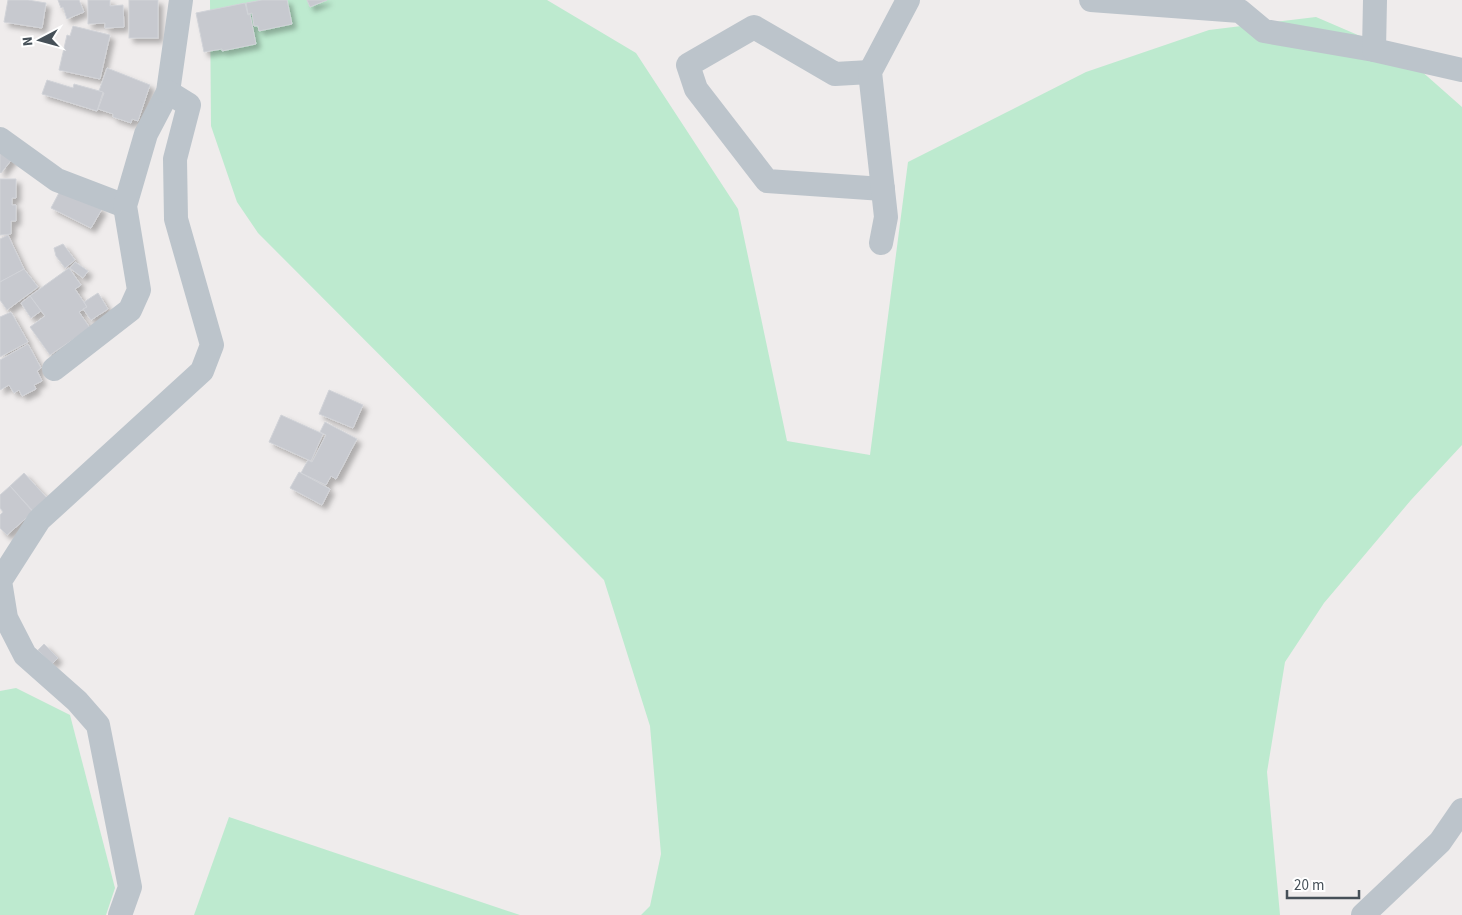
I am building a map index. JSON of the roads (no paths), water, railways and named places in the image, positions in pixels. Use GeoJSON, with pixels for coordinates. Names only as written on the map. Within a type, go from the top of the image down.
{"type":"FeatureCollection","features":[{"type":"Feature","properties":{"kind":"street"},"geometry":{"type":"LineString","coordinates":[[54,369],[130,310],[139,290],[125,206],[146,134],[168,92],[181,0]]}},
{"type":"Feature","properties":{"kind":"street"},"geometry":{"type":"LineString","coordinates":[[881,243],[886,217],[870,72],[908,0]]}},
{"type":"Feature","properties":{"kind":"street"},"geometry":{"type":"LineString","coordinates":[[1090,0],[1171,3],[1240,11],[1264,31],[1374,50],[1462,70]]}},
{"type":"Feature","properties":{"kind":"street"},"geometry":{"type":"LineString","coordinates":[[1374,50],[1375,0]]}},
{"type":"Feature","properties":{"kind":"street"},"geometry":{"type":"LineString","coordinates":[[870,72],[834,74],[754,27],[688,65],[696,89],[767,181],[883,189]]}},
{"type":"Feature","properties":{"kind":"street"},"geometry":{"type":"LineString","coordinates":[[120,915],[130,887],[98,725],[77,701],[25,656],[6,618],[0,580],[39,520],[202,371],[212,345],[176,219],[174,158],[189,105],[168,92]]}},
{"type":"Feature","properties":{"kind":"street"},"geometry":{"type":"LineString","coordinates":[[0,139],[57,180],[125,206]]}},
{"type":"Feature","properties":{"kind":"street"},"geometry":{"type":"LineString","coordinates":[[1363,915],[1440,842],[1462,810]]}}]}
